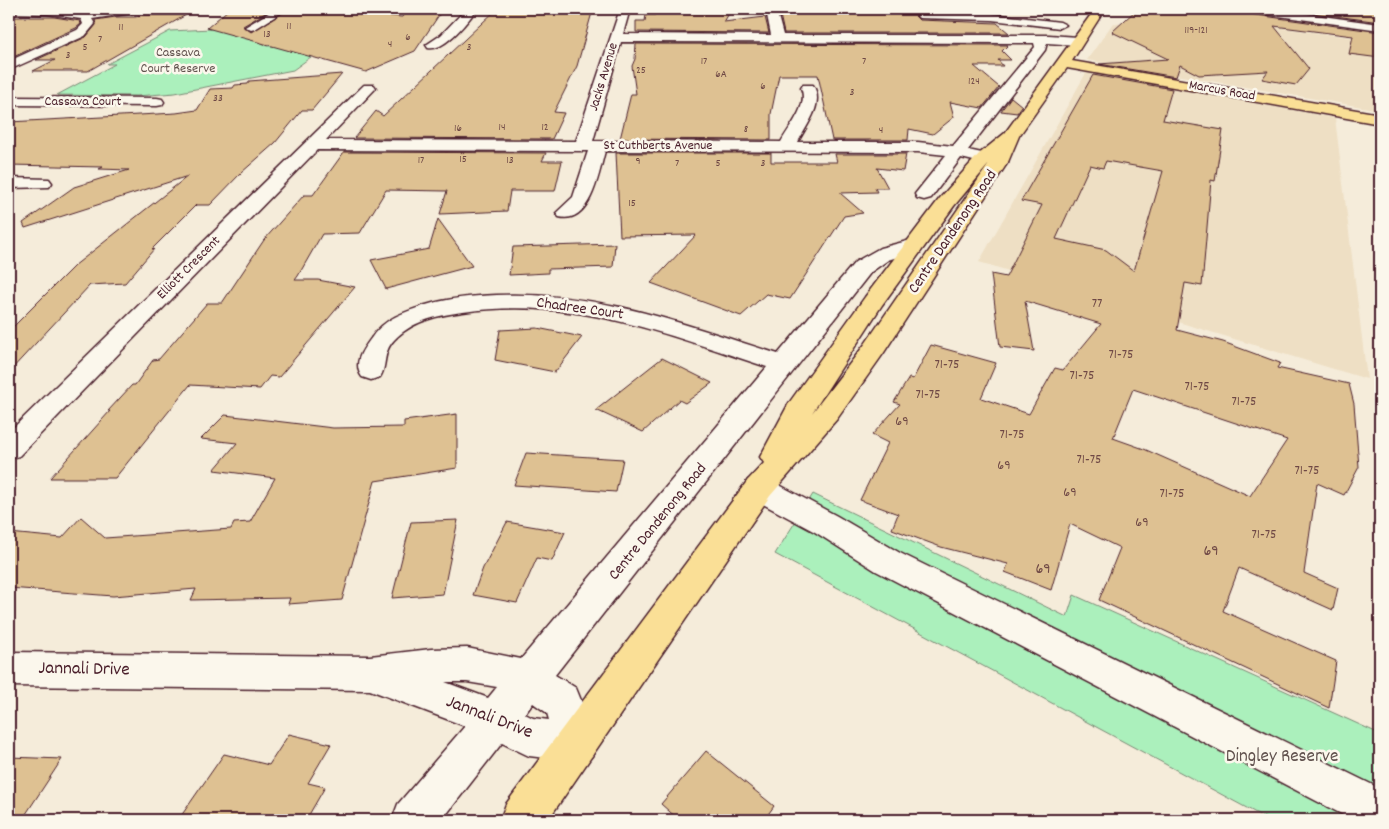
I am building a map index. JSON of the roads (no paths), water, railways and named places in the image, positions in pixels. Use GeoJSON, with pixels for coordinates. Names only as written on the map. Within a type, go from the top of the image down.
{"type":"FeatureCollection","features":[{"type":"Feature","properties":{"kind":"main road","name":"Centre Dandenong Road"},"geometry":{"type":"LineString","coordinates":[[522,820],[759,488],[833,405],[874,349],[992,160],[1064,63],[1100,9]]}},
{"type":"Feature","properties":{"kind":"main road","name":"Marcus Road"},"geometry":{"type":"LineString","coordinates":[[1064,63],[1380,119]]}},
{"type":"Feature","properties":{"kind":"main road","name":"Centre Dandenong Road"},"geometry":{"type":"LineString","coordinates":[[759,488],[802,402],[914,245],[948,202],[992,160]]}},
{"type":"Feature","properties":{"kind":"street"},"geometry":{"type":"LineString","coordinates":[[9,10],[44,10],[70,13],[84,17],[138,9]]}},
{"type":"Feature","properties":{"kind":"street"},"geometry":{"type":"LineString","coordinates":[[251,27],[282,9]]}},
{"type":"Feature","properties":{"kind":"street"},"geometry":{"type":"LineString","coordinates":[[432,44],[445,38],[472,9]]}},
{"type":"Feature","properties":{"kind":"street","name":"Jacks Avenue"},"geometry":{"type":"LineString","coordinates":[[566,213],[582,199],[590,146],[616,38],[625,9]]}},
{"type":"Feature","properties":{"kind":"street"},"geometry":{"type":"LineString","coordinates":[[1249,9],[1380,27]]}},
{"type":"Feature","properties":{"kind":"street"},"geometry":{"type":"LineString","coordinates":[[771,10],[778,39]]}},
{"type":"Feature","properties":{"kind":"street"},"geometry":{"type":"LineString","coordinates":[[920,13],[942,40]]}},
{"type":"Feature","properties":{"kind":"street"},"geometry":{"type":"LineString","coordinates":[[920,13],[1064,21],[1044,41],[924,194]]}},
{"type":"Feature","properties":{"kind":"street"},"geometry":{"type":"LineString","coordinates":[[9,66],[81,33],[89,24],[84,17]]}},
{"type":"Feature","properties":{"kind":"street"},"geometry":{"type":"LineString","coordinates":[[616,38],[1021,40],[1076,44]]}},
{"type":"Feature","properties":{"kind":"street","name":"Elliott Crescent"},"geometry":{"type":"LineString","coordinates":[[9,449],[369,88]]}},
{"type":"Feature","properties":{"kind":"street"},"geometry":{"type":"LineString","coordinates":[[787,146],[812,99],[808,88]]}},
{"type":"Feature","properties":{"kind":"street","name":"Cassava Court"},"geometry":{"type":"LineString","coordinates":[[9,101],[157,102]]}},
{"type":"Feature","properties":{"kind":"street","name":"St Cuthberts Avenue"},"geometry":{"type":"LineString","coordinates":[[314,144],[918,147],[958,152],[992,160]]}},
{"type":"Feature","properties":{"kind":"street"},"geometry":{"type":"LineString","coordinates":[[9,183],[43,183]]}},
{"type":"Feature","properties":{"kind":"street","name":"Centre Dandenong Road"},"geometry":{"type":"LineString","coordinates":[[414,820],[863,267],[874,257],[914,245]]}},
{"type":"Feature","properties":{"kind":"street","name":"Chadree Court"},"geometry":{"type":"LineString","coordinates":[[371,372],[373,353],[377,346],[403,320],[440,308],[496,302],[562,304],[604,309],[639,318],[785,365]]}},
{"type":"Feature","properties":{"kind":"street"},"geometry":{"type":"LineString","coordinates":[[759,488],[826,524],[888,562],[1364,803]]}},
{"type":"Feature","properties":{"kind":"street","name":"Jannali Drive"},"geometry":{"type":"LineString","coordinates":[[9,669],[370,673],[431,666],[467,665],[497,670],[530,679],[562,701],[578,742],[529,737],[496,719],[370,673]]}},
{"type":"Feature","properties":{"kind":"park label","name":"Cassava Court Reserve"},"geometry":{"type":"Point","coordinates":[178,62]}},
{"type":"Feature","properties":{"kind":"park label","name":"Dingley Reserve"},"geometry":{"type":"Point","coordinates":[1282,757]}}]}
